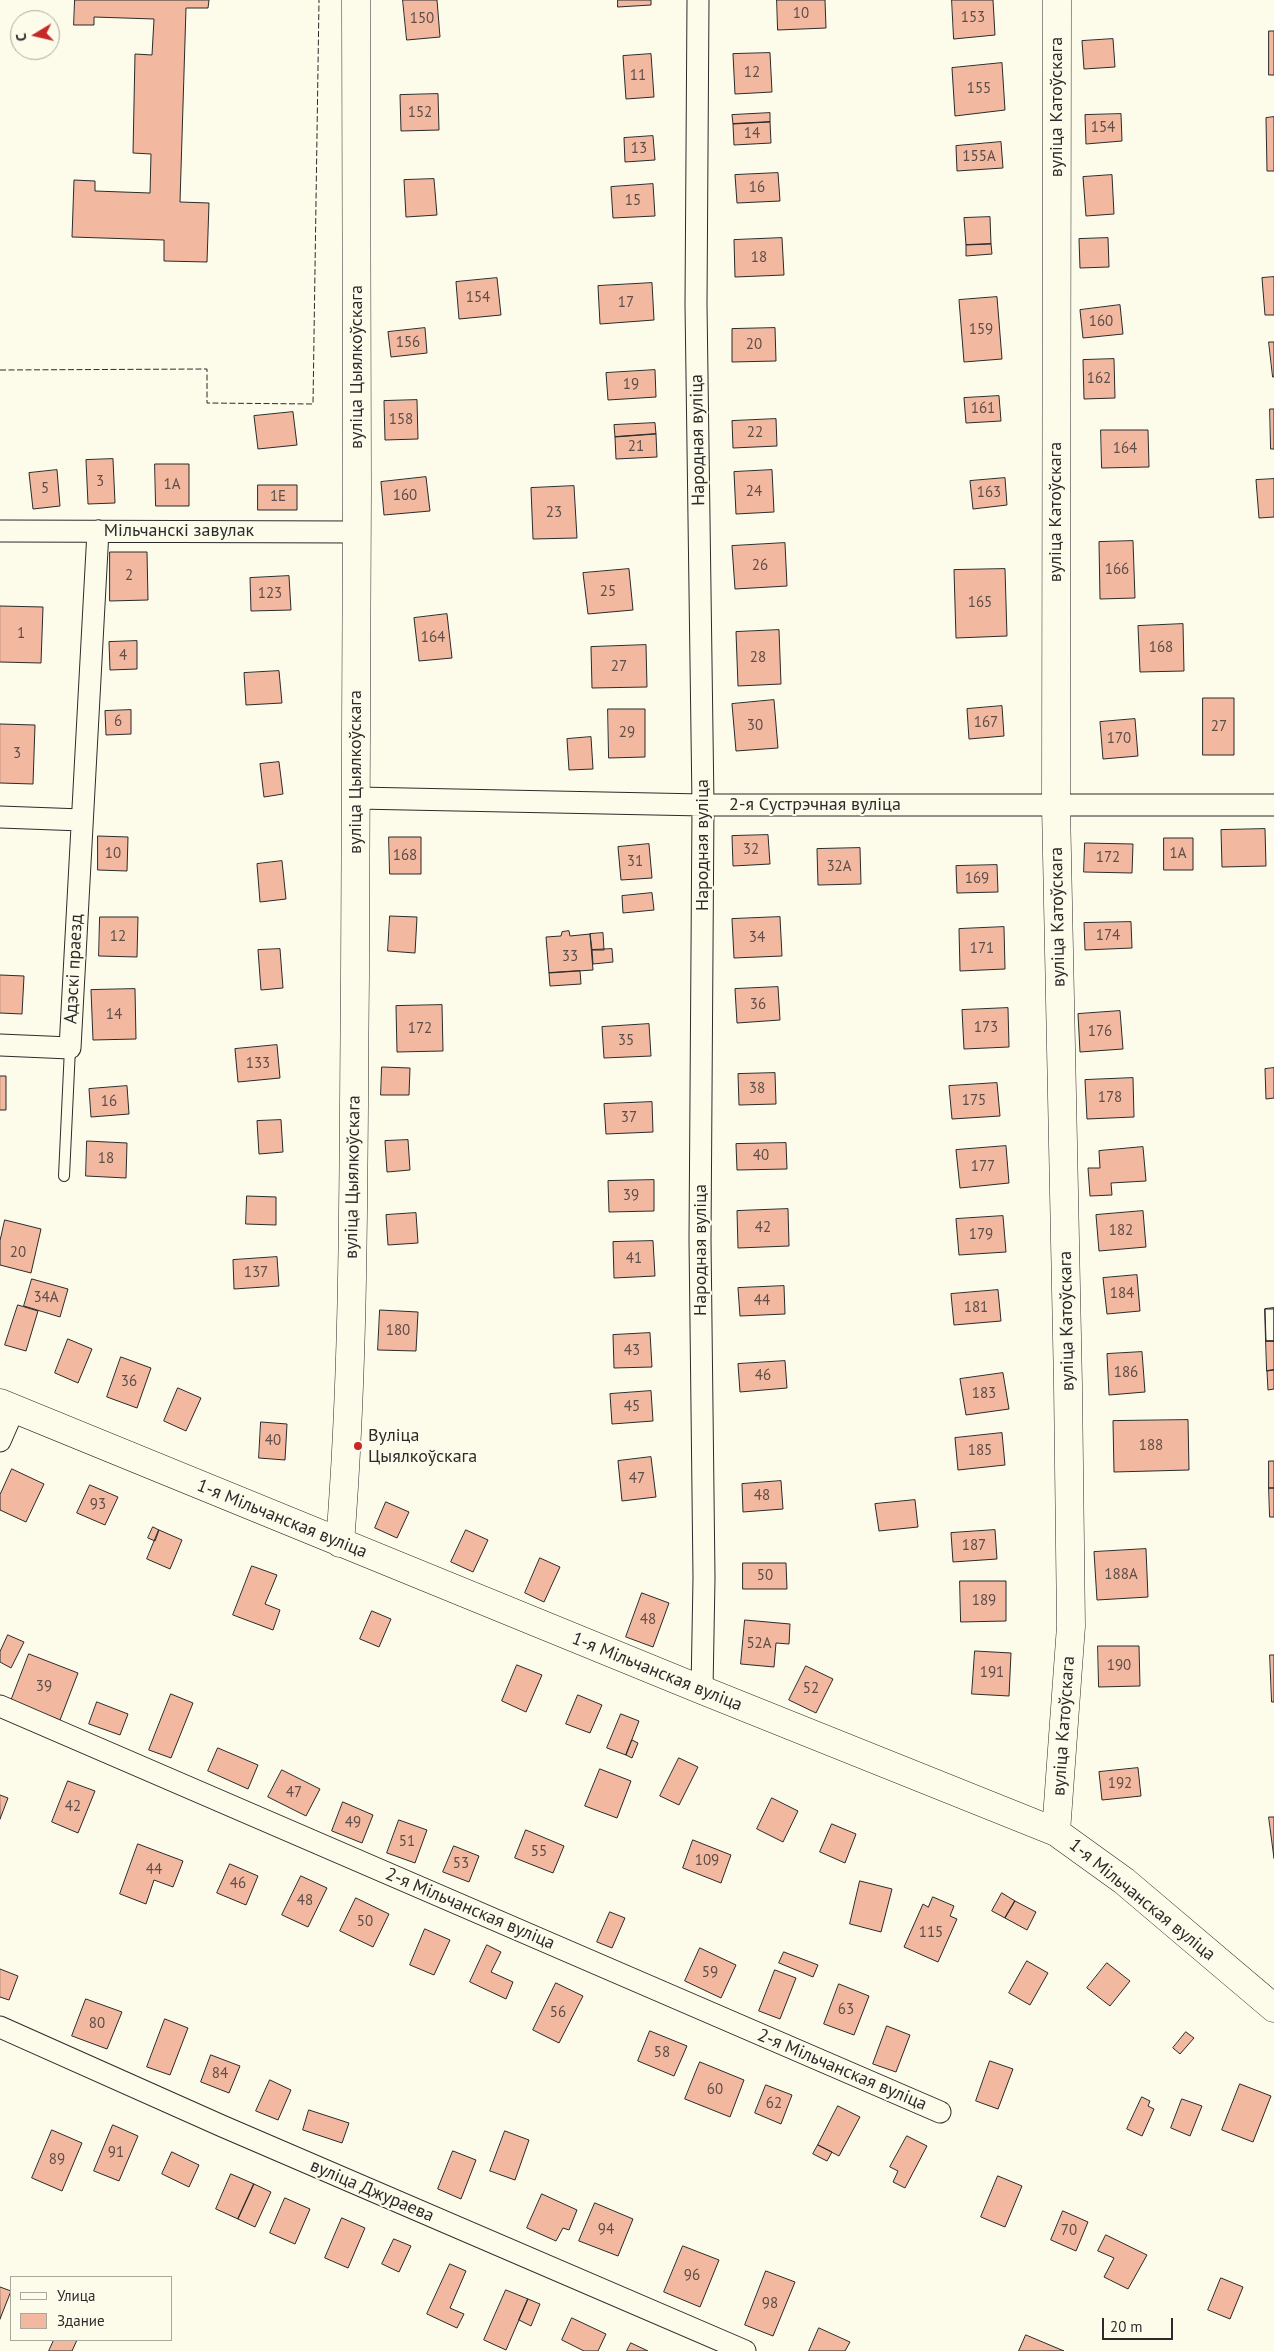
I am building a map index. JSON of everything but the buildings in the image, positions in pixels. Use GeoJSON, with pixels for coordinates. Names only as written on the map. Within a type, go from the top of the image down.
{"type":"FeatureCollection","features":[{"type":"Feature","properties":{"kind":"street","name":"вуліца Цыялкоўскага"},"geometry":{"type":"LineString","coordinates":[[340,1543],[348,1445],[352,1295],[357,798],[356,0]]}},
{"type":"Feature","properties":{"kind":"street","name":"Народная вуліца"},"geometry":{"type":"LineString","coordinates":[[698,0],[696,304],[703,804],[700,1230],[704,1568],[702,1690]]}},
{"type":"Feature","properties":{"kind":"street","name":"вуліца Катоўскага"},"geometry":{"type":"LineString","coordinates":[[1056,1832],[1071,1616],[1056,806],[1057,0]]}},
{"type":"Feature","properties":{"kind":"street","name":"Мільчанскі завулак"},"geometry":{"type":"LineString","coordinates":[[0,532],[98,530],[357,532]]}},
{"type":"Feature","properties":{"kind":"street","name":"Адэскі праезд"},"geometry":{"type":"LineString","coordinates":[[0,1045],[70,1048],[98,530]]}},
{"type":"Feature","properties":{"kind":"street","name":"2-я Сустрэчная вуліца"},"geometry":{"type":"LineString","coordinates":[[357,798],[703,804],[1274,805]]}},
{"type":"Feature","properties":{"kind":"street"},"geometry":{"type":"LineString","coordinates":[[0,817],[82,820]]}},
{"type":"Feature","properties":{"kind":"street"},"geometry":{"type":"LineString","coordinates":[[0,1441],[7,1406]]}},
{"type":"Feature","properties":{"kind":"street","name":"1-я Мільчанская вуліца"},"geometry":{"type":"LineString","coordinates":[[7,1406],[340,1543],[1056,1832],[1124,1881],[1274,2008]]}},
{"type":"Feature","properties":{"kind":"street","name":"2-я Мільчанская вуліца"},"geometry":{"type":"LineString","coordinates":[[0,1706],[940,2112]]}},
{"type":"Feature","properties":{"kind":"street","name":"вуліца Джураева"},"geometry":{"type":"LineString","coordinates":[[0,2028],[276,2150],[744,2351]]}},
{"type":"Feature","properties":{"kind":"lane"},"geometry":{"type":"LineString","coordinates":[[64,1176],[70,1048]]}},
{"type":"Feature","properties":{"kind":"fence"},"geometry":{"type":"LineString","coordinates":[[0,370],[207,369],[207,403],[313,404],[319,0]]}},
{"type":"Feature","properties":{"kind":"place","name":"Вуліца Цыялкоўскага"},"geometry":{"type":"Point","coordinates":[358,1446]}}]}
